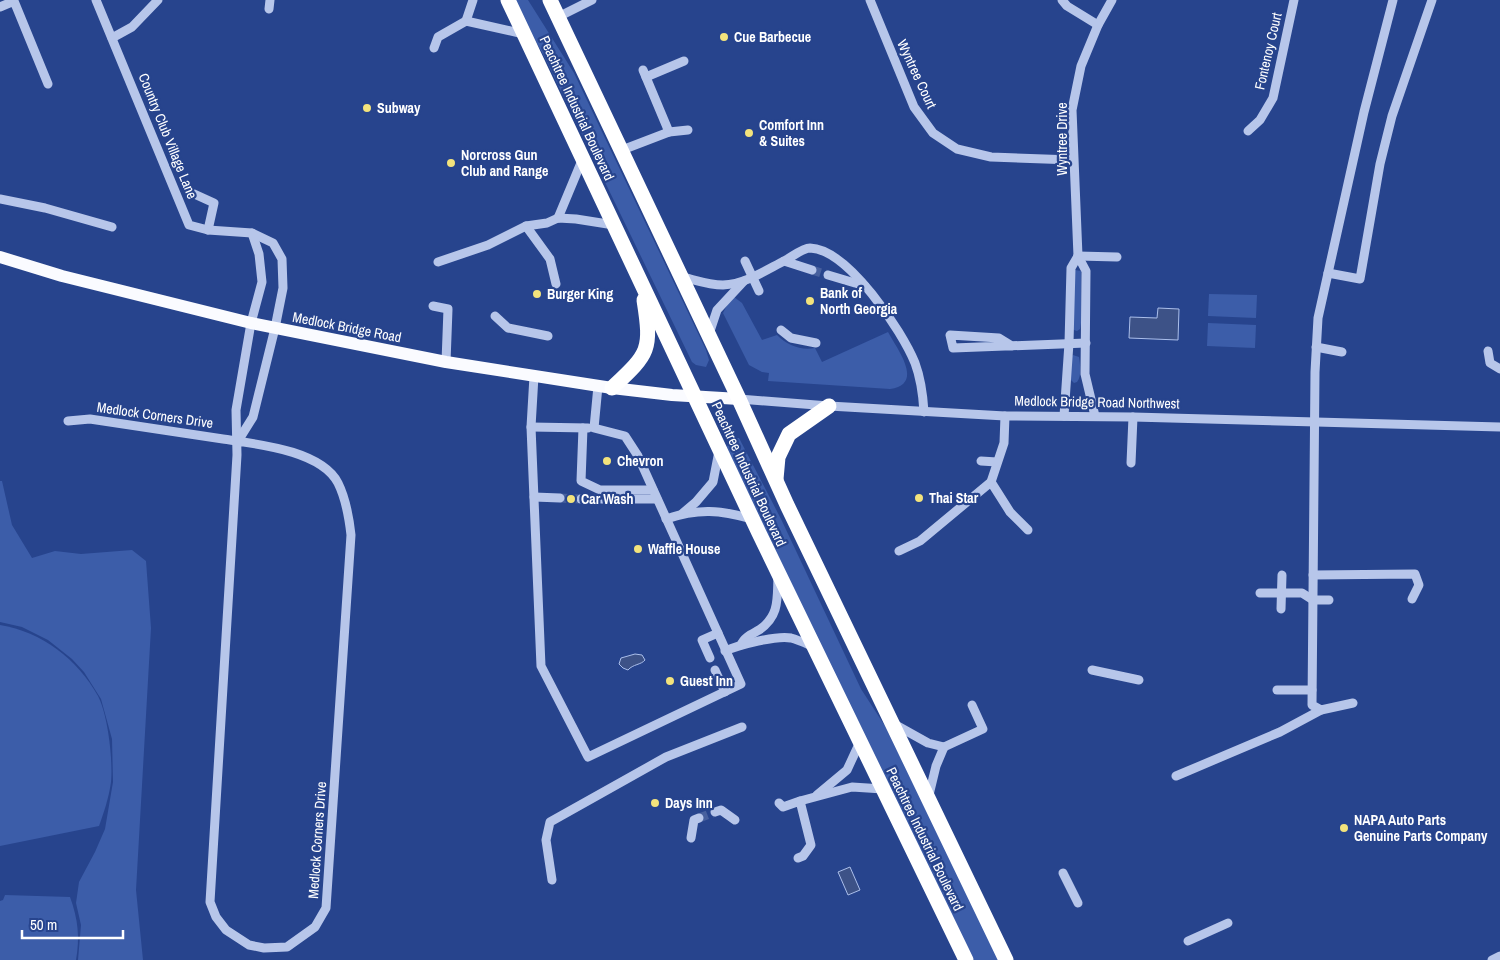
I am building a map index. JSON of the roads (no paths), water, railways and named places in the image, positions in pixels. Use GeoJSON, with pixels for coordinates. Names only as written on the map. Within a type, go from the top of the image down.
{"type":"FeatureCollection","features":[{"type":"Feature","properties":{"kind":"highway","name":"Peachtree Industrial Boulevard"},"geometry":{"type":"LineString","coordinates":[[508,0],[752,519],[966,960]]}},
{"type":"Feature","properties":{"kind":"highway","name":"Peachtree Industrial Boulevard"},"geometry":{"type":"LineString","coordinates":[[550,0],[740,399],[776,480],[891,723],[1006,960]]}},
{"type":"Feature","properties":{"kind":"highway"},"geometry":{"type":"LineString","coordinates":[[605,387],[641,360],[648,345],[648,325],[642,284]]}},
{"type":"Feature","properties":{"kind":"highway"},"geometry":{"type":"LineString","coordinates":[[776,480],[778,457],[789,434],[829,406]]}},
{"type":"Feature","properties":{"kind":"main road","name":"Medlock Bridge Road"},"geometry":{"type":"LineString","coordinates":[[0,257],[62,276],[275,328],[446,362],[605,387],[694,396]]}},
{"type":"Feature","properties":{"kind":"main road","name":"Medlock Bridge Road Northwest"},"geometry":{"type":"LineString","coordinates":[[694,396],[740,399]]}},
{"type":"Feature","properties":{"kind":"street","name":"Country Club Village Lane"},"geometry":{"type":"LineString","coordinates":[[96,0],[189,225],[208,230],[252,233],[273,243],[282,259],[283,288],[275,328]]}},
{"type":"Feature","properties":{"kind":"street"},"geometry":{"type":"LineString","coordinates":[[112,38],[132,27],[158,0]]}},
{"type":"Feature","properties":{"kind":"street"},"geometry":{"type":"LineString","coordinates":[[434,48],[438,37],[466,21],[473,0]]}},
{"type":"Feature","properties":{"kind":"street"},"geometry":{"type":"LineString","coordinates":[[558,17],[592,0]]}},
{"type":"Feature","properties":{"kind":"street","name":"Wyntree Court"},"geometry":{"type":"LineString","coordinates":[[870,0],[914,107],[933,133],[957,150],[990,157],[1073,160]]}},
{"type":"Feature","properties":{"kind":"street"},"geometry":{"type":"LineString","coordinates":[[1062,0],[1067,6],[1098,25]]}},
{"type":"Feature","properties":{"kind":"street","name":"Wyntree Drive"},"geometry":{"type":"LineString","coordinates":[[1095,416],[1086,374],[1086,271],[1078,256],[1072,110],[1081,66],[1098,25],[1112,0]]}},
{"type":"Feature","properties":{"kind":"street","name":"Fontenoy Court"},"geometry":{"type":"LineString","coordinates":[[1248,131],[1260,120],[1273,98],[1294,0]]}},
{"type":"Feature","properties":{"kind":"street"},"geometry":{"type":"LineString","coordinates":[[1321,710],[1312,705],[1316,347],[1318,318],[1364,112],[1393,0]]}},
{"type":"Feature","properties":{"kind":"street"},"geometry":{"type":"LineString","coordinates":[[1328,273],[1360,279],[1380,164],[1392,116],[1432,0]]}},
{"type":"Feature","properties":{"kind":"street"},"geometry":{"type":"LineString","coordinates":[[0,6],[14,1],[48,84]]}},
{"type":"Feature","properties":{"kind":"street"},"geometry":{"type":"LineString","coordinates":[[466,21],[524,34]]}},
{"type":"Feature","properties":{"kind":"street"},"geometry":{"type":"LineString","coordinates":[[669,132],[645,74],[684,60]]}},
{"type":"Feature","properties":{"kind":"street"},"geometry":{"type":"LineString","coordinates":[[622,150],[669,132],[688,130]]}},
{"type":"Feature","properties":{"kind":"street"},"geometry":{"type":"LineString","coordinates":[[558,218],[583,157]]}},
{"type":"Feature","properties":{"kind":"street"},"geometry":{"type":"LineString","coordinates":[[192,193],[214,203],[208,230]]}},
{"type":"Feature","properties":{"kind":"street"},"geometry":{"type":"LineString","coordinates":[[0,199],[45,208],[112,227]]}},
{"type":"Feature","properties":{"kind":"street"},"geometry":{"type":"LineString","coordinates":[[438,262],[488,245],[526,226],[547,223],[558,218],[614,225]]}},
{"type":"Feature","properties":{"kind":"street"},"geometry":{"type":"LineString","coordinates":[[526,226],[550,259],[556,284]]}},
{"type":"Feature","properties":{"kind":"street"},"geometry":{"type":"LineString","coordinates":[[251,323],[262,282],[259,254],[252,233]]}},
{"type":"Feature","properties":{"kind":"street"},"geometry":{"type":"LineString","coordinates":[[682,277],[708,284],[723,285],[748,279],[809,248],[826,252],[856,274],[887,313],[915,362],[922,386],[924,412]]}},
{"type":"Feature","properties":{"kind":"street"},"geometry":{"type":"LineString","coordinates":[[1078,256],[1117,257]]}},
{"type":"Feature","properties":{"kind":"street","name":"Wyntree Drive"},"geometry":{"type":"LineString","coordinates":[[1064,416],[1069,343],[1071,268],[1078,256]]}},
{"type":"Feature","properties":{"kind":"street"},"geometry":{"type":"LineString","coordinates":[[745,261],[748,279],[759,291]]}},
{"type":"Feature","properties":{"kind":"street"},"geometry":{"type":"LineString","coordinates":[[784,261],[812,270]]}},
{"type":"Feature","properties":{"kind":"street"},"geometry":{"type":"LineString","coordinates":[[828,275],[866,286]]}},
{"type":"Feature","properties":{"kind":"street"},"geometry":{"type":"LineString","coordinates":[[709,335],[718,310],[748,279]]}},
{"type":"Feature","properties":{"kind":"street"},"geometry":{"type":"LineString","coordinates":[[433,306],[448,309],[446,362]]}},
{"type":"Feature","properties":{"kind":"street"},"geometry":{"type":"LineString","coordinates":[[495,316],[508,328],[548,336]]}},
{"type":"Feature","properties":{"kind":"street","name":"Medlock Corners Drive"},"geometry":{"type":"LineString","coordinates":[[68,421],[90,418],[238,441],[266,445],[302,455],[327,469],[337,482],[349,512],[351,535],[326,908],[315,928],[287,947],[264,948],[250,945],[226,930],[216,917],[210,902],[238,441],[236,410],[251,323]]}},
{"type":"Feature","properties":{"kind":"street","name":"Medlock Corners Drive"},"geometry":{"type":"LineString","coordinates":[[238,441],[253,417],[275,328]]}},
{"type":"Feature","properties":{"kind":"street"},"geometry":{"type":"LineString","coordinates":[[781,330],[791,338],[816,343]]}},
{"type":"Feature","properties":{"kind":"street"},"geometry":{"type":"LineString","coordinates":[[1012,346],[999,338],[950,335],[953,348],[1012,346],[1069,343],[1086,343]]}},
{"type":"Feature","properties":{"kind":"street"},"geometry":{"type":"LineString","coordinates":[[1316,347],[1342,352]]}},
{"type":"Feature","properties":{"kind":"street"},"geometry":{"type":"LineString","coordinates":[[1488,351],[1490,363],[1500,369]]}},
{"type":"Feature","properties":{"kind":"street"},"geometry":{"type":"LineString","coordinates":[[531,427],[594,428],[625,436],[638,456],[741,684],[588,757],[541,666],[531,427],[534,376]]}},
{"type":"Feature","properties":{"kind":"street"},"geometry":{"type":"LineString","coordinates":[[594,428],[605,387]]}},
{"type":"Feature","properties":{"kind":"street","name":"Medlock Bridge Road Northwest"},"geometry":{"type":"LineString","coordinates":[[740,399],[1005,416],[1095,416],[1500,427]]}},
{"type":"Feature","properties":{"kind":"street"},"geometry":{"type":"LineString","coordinates":[[899,551],[920,541],[991,482],[1004,443],[1005,416]]}},
{"type":"Feature","properties":{"kind":"street"},"geometry":{"type":"LineString","coordinates":[[1131,463],[1133,417]]}},
{"type":"Feature","properties":{"kind":"street"},"geometry":{"type":"LineString","coordinates":[[583,428],[581,481],[600,490],[655,495]]}},
{"type":"Feature","properties":{"kind":"street"},"geometry":{"type":"LineString","coordinates":[[683,513],[696,502],[713,482],[720,449]]}},
{"type":"Feature","properties":{"kind":"street"},"geometry":{"type":"LineString","coordinates":[[981,461],[997,462]]}},
{"type":"Feature","properties":{"kind":"street"},"geometry":{"type":"LineString","coordinates":[[991,482],[1010,512],[1028,530]]}},
{"type":"Feature","properties":{"kind":"street"},"geometry":{"type":"LineString","coordinates":[[581,500],[655,495]]}},
{"type":"Feature","properties":{"kind":"street"},"geometry":{"type":"LineString","coordinates":[[534,497],[560,498]]}},
{"type":"Feature","properties":{"kind":"street"},"geometry":{"type":"LineString","coordinates":[[666,519],[683,513],[726,511],[752,519]]}},
{"type":"Feature","properties":{"kind":"street"},"geometry":{"type":"LineString","coordinates":[[726,651],[741,644],[743,640],[767,625],[776,610],[778,572]]}},
{"type":"Feature","properties":{"kind":"street"},"geometry":{"type":"LineString","coordinates":[[1313,575],[1415,574],[1419,585],[1412,599]]}},
{"type":"Feature","properties":{"kind":"street"},"geometry":{"type":"LineString","coordinates":[[1281,609],[1282,575]]}},
{"type":"Feature","properties":{"kind":"street"},"geometry":{"type":"LineString","coordinates":[[1260,593],[1302,593],[1313,600],[1329,600]]}},
{"type":"Feature","properties":{"kind":"street"},"geometry":{"type":"LineString","coordinates":[[710,658],[702,640],[718,633]]}},
{"type":"Feature","properties":{"kind":"street"},"geometry":{"type":"LineString","coordinates":[[741,644],[746,645],[770,639],[791,638],[815,648]]}},
{"type":"Feature","properties":{"kind":"street"},"geometry":{"type":"LineString","coordinates":[[715,670],[725,692]]}},
{"type":"Feature","properties":{"kind":"street"},"geometry":{"type":"LineString","coordinates":[[1092,670],[1139,680]]}},
{"type":"Feature","properties":{"kind":"street"},"geometry":{"type":"LineString","coordinates":[[1277,690],[1312,690]]}},
{"type":"Feature","properties":{"kind":"street"},"geometry":{"type":"LineString","coordinates":[[1176,776],[1280,732],[1321,710],[1353,703]]}},
{"type":"Feature","properties":{"kind":"street"},"geometry":{"type":"LineString","coordinates":[[891,723],[928,743],[944,747],[983,729],[972,705]]}},
{"type":"Feature","properties":{"kind":"street"},"geometry":{"type":"LineString","coordinates":[[552,880],[546,840],[550,822],[666,757],[742,727]]}},
{"type":"Feature","properties":{"kind":"street"},"geometry":{"type":"LineString","coordinates":[[815,797],[847,770],[860,742]]}},
{"type":"Feature","properties":{"kind":"street"},"geometry":{"type":"LineString","coordinates":[[928,799],[936,766],[944,747]]}},
{"type":"Feature","properties":{"kind":"street"},"geometry":{"type":"LineString","coordinates":[[779,803],[784,807],[852,787],[883,789]]}},
{"type":"Feature","properties":{"kind":"street"},"geometry":{"type":"LineString","coordinates":[[798,858],[803,856],[811,845],[800,801]]}},
{"type":"Feature","properties":{"kind":"street"},"geometry":{"type":"LineString","coordinates":[[715,812],[720,810],[736,820]]}},
{"type":"Feature","properties":{"kind":"street"},"geometry":{"type":"LineString","coordinates":[[691,838],[694,820],[699,818]]}},
{"type":"Feature","properties":{"kind":"street"},"geometry":{"type":"LineString","coordinates":[[1063,874],[1078,904]]}},
{"type":"Feature","properties":{"kind":"street"},"geometry":{"type":"LineString","coordinates":[[1188,941],[1228,923]]}},
{"type":"Feature","properties":{"kind":"street"},"geometry":{"type":"LineString","coordinates":[[1492,960],[1500,956]]}},
{"type":"Feature","properties":{"kind":"tunnel"},"geometry":{"type":"LineString","coordinates":[[812,270],[828,275]]}},
{"type":"Feature","properties":{"kind":"tunnel"},"geometry":{"type":"LineString","coordinates":[[560,498],[581,499]]}},
{"type":"Feature","properties":{"kind":"tunnel"},"geometry":{"type":"LineString","coordinates":[[699,818],[715,812]]}},
{"type":"Feature","properties":{"kind":"place","name":"Cue Barbecue"},"geometry":{"type":"Point","coordinates":[724,37]}},
{"type":"Feature","properties":{"kind":"place","name":"Subway"},"geometry":{"type":"Point","coordinates":[367,108]}},
{"type":"Feature","properties":{"kind":"place","name":"Comfort Inn & Suites"},"geometry":{"type":"Point","coordinates":[749,133]}},
{"type":"Feature","properties":{"kind":"place","name":"Norcross Gun Club and Range"},"geometry":{"type":"Point","coordinates":[451,163]}},
{"type":"Feature","properties":{"kind":"place","name":"Burger King"},"geometry":{"type":"Point","coordinates":[537,294]}},
{"type":"Feature","properties":{"kind":"place","name":"Bank of North Georgia"},"geometry":{"type":"Point","coordinates":[810,301]}},
{"type":"Feature","properties":{"kind":"place","name":"Chevron"},"geometry":{"type":"Point","coordinates":[607,461]}},
{"type":"Feature","properties":{"kind":"place","name":"Thai Star"},"geometry":{"type":"Point","coordinates":[919,498]}},
{"type":"Feature","properties":{"kind":"place","name":"Car Wash"},"geometry":{"type":"Point","coordinates":[571,499]}},
{"type":"Feature","properties":{"kind":"place","name":"Waffle House"},"geometry":{"type":"Point","coordinates":[638,549]}},
{"type":"Feature","properties":{"kind":"place","name":"Guest Inn"},"geometry":{"type":"Point","coordinates":[670,681]}},
{"type":"Feature","properties":{"kind":"place","name":"Days Inn"},"geometry":{"type":"Point","coordinates":[655,803]}},
{"type":"Feature","properties":{"kind":"place","name":"NAPA Auto Parts Genuine Parts Company"},"geometry":{"type":"Point","coordinates":[1344,828]}}]}
